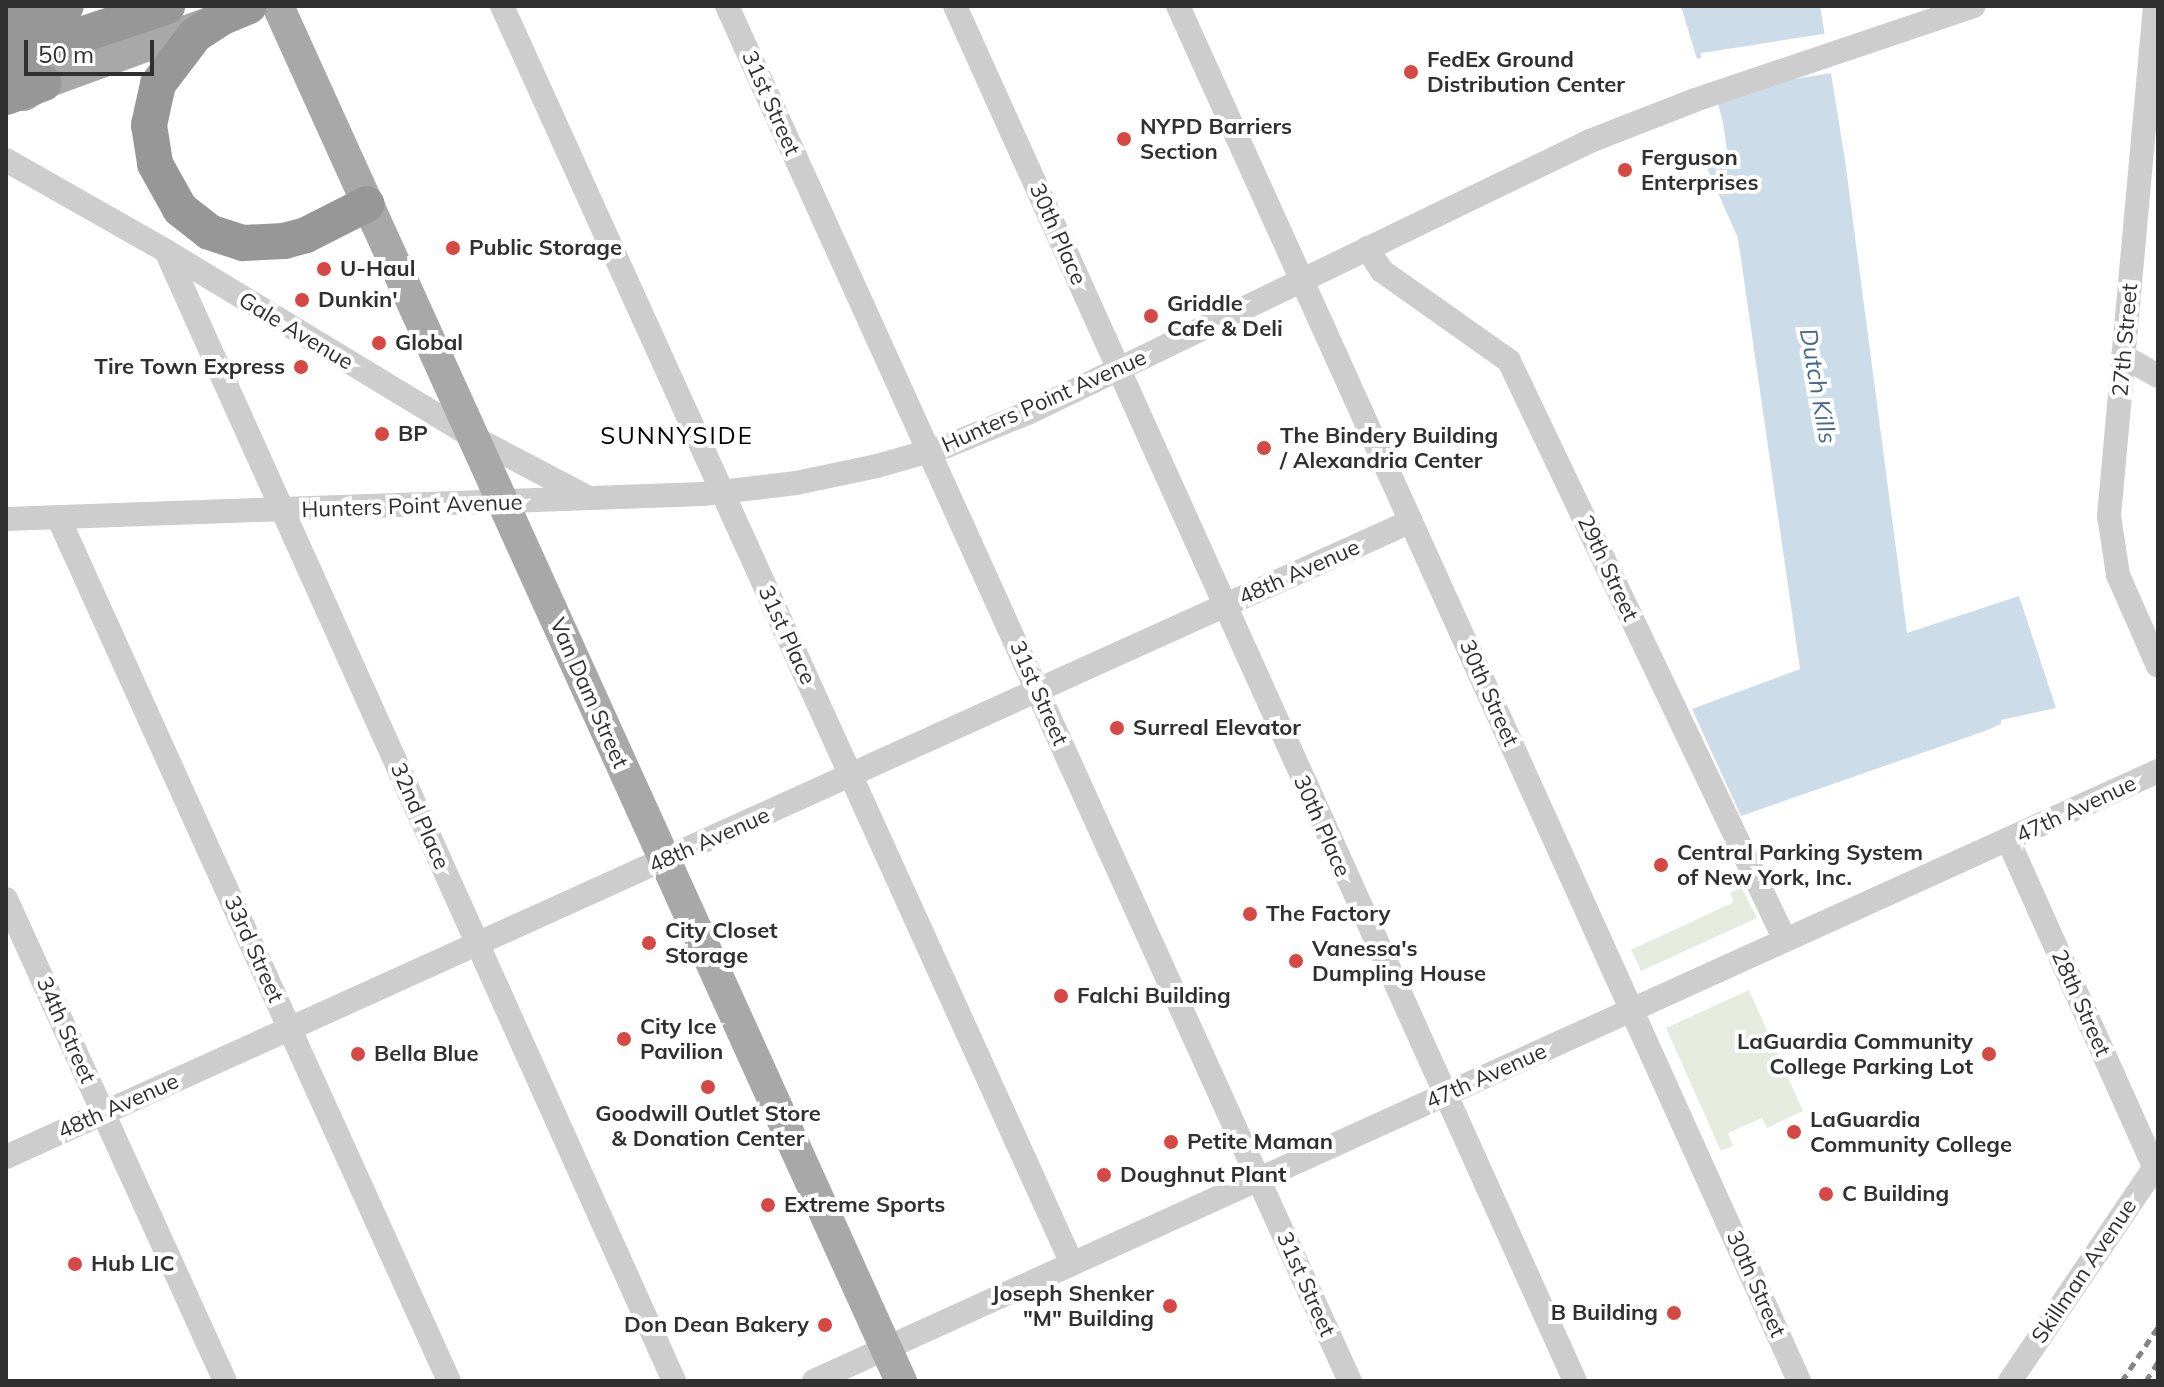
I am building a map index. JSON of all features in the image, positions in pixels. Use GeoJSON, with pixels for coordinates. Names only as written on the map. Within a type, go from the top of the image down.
{"type":"FeatureCollection","features":[{"type":"Feature","properties":{"kind":"highway"},"geometry":{"type":"LineString","coordinates":[[8,48],[66,6]]}},
{"type":"Feature","properties":{"kind":"highway"},"geometry":{"type":"LineString","coordinates":[[8,48],[167,6]]}},
{"type":"Feature","properties":{"kind":"highway"},"geometry":{"type":"LineString","coordinates":[[249,6],[223,17],[195,35],[158,84],[149,125],[155,164],[180,209],[209,232],[243,243],[284,241],[306,235],[367,204]]}},
{"type":"Feature","properties":{"kind":"highway"},"geometry":{"type":"LineString","coordinates":[[6,97],[44,83]]}},
{"type":"Feature","properties":{"kind":"main road"},"geometry":{"type":"LineString","coordinates":[[6,105],[44,83],[256,6]]}},
{"type":"Feature","properties":{"kind":"main road","name":"Van Dam Street"},"geometry":{"type":"LineString","coordinates":[[278,6],[901,1381]]}},
{"type":"Feature","properties":{"kind":"street","name":"31st Place"},"geometry":{"type":"LineString","coordinates":[[502,6],[1072,1264]]}},
{"type":"Feature","properties":{"kind":"street","name":"31st Street"},"geometry":{"type":"LineString","coordinates":[[727,6],[1350,1381]]}},
{"type":"Feature","properties":{"kind":"street","name":"30th Place"},"geometry":{"type":"LineString","coordinates":[[955,6],[1575,1381]]}},
{"type":"Feature","properties":{"kind":"street","name":"30th Street"},"geometry":{"type":"LineString","coordinates":[[1178,6],[1799,1381]]}},
{"type":"Feature","properties":{"kind":"street","name":"Hunters Point Avenue"},"geometry":{"type":"LineString","coordinates":[[6,519],[281,512],[722,492],[822,479],[930,451],[995,427],[1119,369],[1556,156],[1695,100],[1974,6]]}},
{"type":"Feature","properties":{"kind":"street","name":"27th Street"},"geometry":{"type":"LineString","coordinates":[[2155,6],[2151,128],[2110,492],[2111,540],[2118,575],[2158,666]]}},
{"type":"Feature","properties":{"kind":"street","name":"Gale Avenue"},"geometry":{"type":"LineString","coordinates":[[10,164],[166,251],[473,437],[589,498]]}},
{"type":"Feature","properties":{"kind":"street","name":"29th Street"},"geometry":{"type":"LineString","coordinates":[[1367,248],[1382,271],[1509,361],[1785,940]]}},
{"type":"Feature","properties":{"kind":"street","name":"32nd Place"},"geometry":{"type":"LineString","coordinates":[[166,251],[674,1381]]}},
{"type":"Feature","properties":{"kind":"street"},"geometry":{"type":"LineString","coordinates":[[2123,356],[2158,376]]}},
{"type":"Feature","properties":{"kind":"street","name":"33rd Street"},"geometry":{"type":"LineString","coordinates":[[58,517],[449,1381]]}},
{"type":"Feature","properties":{"kind":"street","name":"48th Avenue"},"geometry":{"type":"LineString","coordinates":[[6,1157],[1411,521]]}},
{"type":"Feature","properties":{"kind":"street","name":"47th Avenue"},"geometry":{"type":"LineString","coordinates":[[814,1381],[2158,771]]}},
{"type":"Feature","properties":{"kind":"street","name":"28th Street"},"geometry":{"type":"LineString","coordinates":[[2008,840],[2156,1164]]}},
{"type":"Feature","properties":{"kind":"street","name":"34th Street"},"geometry":{"type":"LineString","coordinates":[[6,899],[225,1381]]}},
{"type":"Feature","properties":{"kind":"street","name":"Skillman Avenue"},"geometry":{"type":"LineString","coordinates":[[2010,1381],[2156,1164]]}},
{"type":"Feature","properties":{"kind":"shaded area"},"geometry":{"type":"Polygon","coordinates":[[[1741,887],[1757,918],[1641,971],[1631,950],[1734,902],[1730,893],[1741,887]]]}},
{"type":"Feature","properties":{"kind":"shaded area"},"geometry":{"type":"Polygon","coordinates":[[[1749,990],[1803,1111],[1767,1128],[1762,1118],[1728,1133],[1733,1146],[1721,1151],[1666,1028],[1749,990]]]}},
{"type":"Feature","properties":{"kind":"water","name":"Dutch Kills"},"geometry":{"type":"Polygon","coordinates":[[[1681,6],[1820,6],[1845,160],[1907,633],[2019,596],[2056,708],[2001,720],[2001,724],[1985,731],[1741,816],[1692,709],[1800,669],[1738,238],[1706,166],[1728,158],[1723,122],[1705,57],[1697,59],[1681,6]]]}},
{"type":"Feature","properties":{"kind":"pier"},"geometry":{"type":"Polygon","coordinates":[[[1829,33],[1835,73],[1707,93],[1701,53],[1829,33]]]}},
{"type":"Feature","properties":{"kind":"railway"},"geometry":{"type":"LineString","coordinates":[[2122,1381],[2158,1327]]}},
{"type":"Feature","properties":{"kind":"railway"},"geometry":{"type":"LineString","coordinates":[[2146,1381],[2158,1362]]}},
{"type":"Feature","properties":{"kind":"place","name":"FedEx Ground Distribution Center"},"geometry":{"type":"Point","coordinates":[1411,72]}},
{"type":"Feature","properties":{"kind":"place","name":"NYPD Barriers Section"},"geometry":{"type":"Point","coordinates":[1124,139]}},
{"type":"Feature","properties":{"kind":"place","name":"Ferguson Enterprises"},"geometry":{"type":"Point","coordinates":[1625,170]}},
{"type":"Feature","properties":{"kind":"place","name":"Public Storage"},"geometry":{"type":"Point","coordinates":[453,248]}},
{"type":"Feature","properties":{"kind":"place","name":"U-Haul"},"geometry":{"type":"Point","coordinates":[324,269]}},
{"type":"Feature","properties":{"kind":"place","name":"Dunkin'"},"geometry":{"type":"Point","coordinates":[302,300]}},
{"type":"Feature","properties":{"kind":"place","name":"Griddle Cafe & Deli"},"geometry":{"type":"Point","coordinates":[1151,316]}},
{"type":"Feature","properties":{"kind":"place","name":"Global"},"geometry":{"type":"Point","coordinates":[379,343]}},
{"type":"Feature","properties":{"kind":"place","name":"Tire Town Express"},"geometry":{"type":"Point","coordinates":[301,367]}},
{"type":"Feature","properties":{"kind":"place","name":"BP"},"geometry":{"type":"Point","coordinates":[382,434]}},
{"type":"Feature","properties":{"kind":"place","name":"The Bindery Building / Alexandria Center"},"geometry":{"type":"Point","coordinates":[1264,448]}},
{"type":"Feature","properties":{"kind":"place","name":"Surreal Elevator"},"geometry":{"type":"Point","coordinates":[1117,728]}},
{"type":"Feature","properties":{"kind":"place","name":"Central Parking System of New York, Inc."},"geometry":{"type":"Point","coordinates":[1661,865]}},
{"type":"Feature","properties":{"kind":"place","name":"The Factory"},"geometry":{"type":"Point","coordinates":[1250,914]}},
{"type":"Feature","properties":{"kind":"place","name":"City Closet Storage"},"geometry":{"type":"Point","coordinates":[649,943]}},
{"type":"Feature","properties":{"kind":"place","name":"Vanessa's Dumpling House"},"geometry":{"type":"Point","coordinates":[1296,961]}},
{"type":"Feature","properties":{"kind":"place","name":"Falchi Building"},"geometry":{"type":"Point","coordinates":[1061,996]}},
{"type":"Feature","properties":{"kind":"place","name":"City Ice Pavilion"},"geometry":{"type":"Point","coordinates":[624,1039]}},
{"type":"Feature","properties":{"kind":"place","name":"Bella Blue"},"geometry":{"type":"Point","coordinates":[358,1054]}},
{"type":"Feature","properties":{"kind":"place","name":"LaGuardia Community College Parking Lot"},"geometry":{"type":"Point","coordinates":[1989,1054]}},
{"type":"Feature","properties":{"kind":"place","name":"Goodwill Outlet Store & Donation Center"},"geometry":{"type":"Point","coordinates":[708,1087]}},
{"type":"Feature","properties":{"kind":"place","name":"LaGuardia Community College"},"geometry":{"type":"Point","coordinates":[1794,1132]}},
{"type":"Feature","properties":{"kind":"place","name":"Petite Maman"},"geometry":{"type":"Point","coordinates":[1171,1142]}},
{"type":"Feature","properties":{"kind":"place","name":"Doughnut Plant"},"geometry":{"type":"Point","coordinates":[1104,1175]}},
{"type":"Feature","properties":{"kind":"place","name":"C Building"},"geometry":{"type":"Point","coordinates":[1826,1194]}},
{"type":"Feature","properties":{"kind":"place","name":"Extreme Sports"},"geometry":{"type":"Point","coordinates":[768,1205]}},
{"type":"Feature","properties":{"kind":"place","name":"Hub LIC"},"geometry":{"type":"Point","coordinates":[75,1264]}},
{"type":"Feature","properties":{"kind":"place","name":"Joseph Shenker \"M\" Building"},"geometry":{"type":"Point","coordinates":[1170,1306]}},
{"type":"Feature","properties":{"kind":"place","name":"B Building"},"geometry":{"type":"Point","coordinates":[1674,1313]}},
{"type":"Feature","properties":{"kind":"place","name":"Don Dean Bakery"},"geometry":{"type":"Point","coordinates":[825,1325]}},
{"type":"Feature","properties":{"kind":"district","name":"SUNNYSIDE"},"geometry":{"type":"Point","coordinates":[677,436]}}]}
